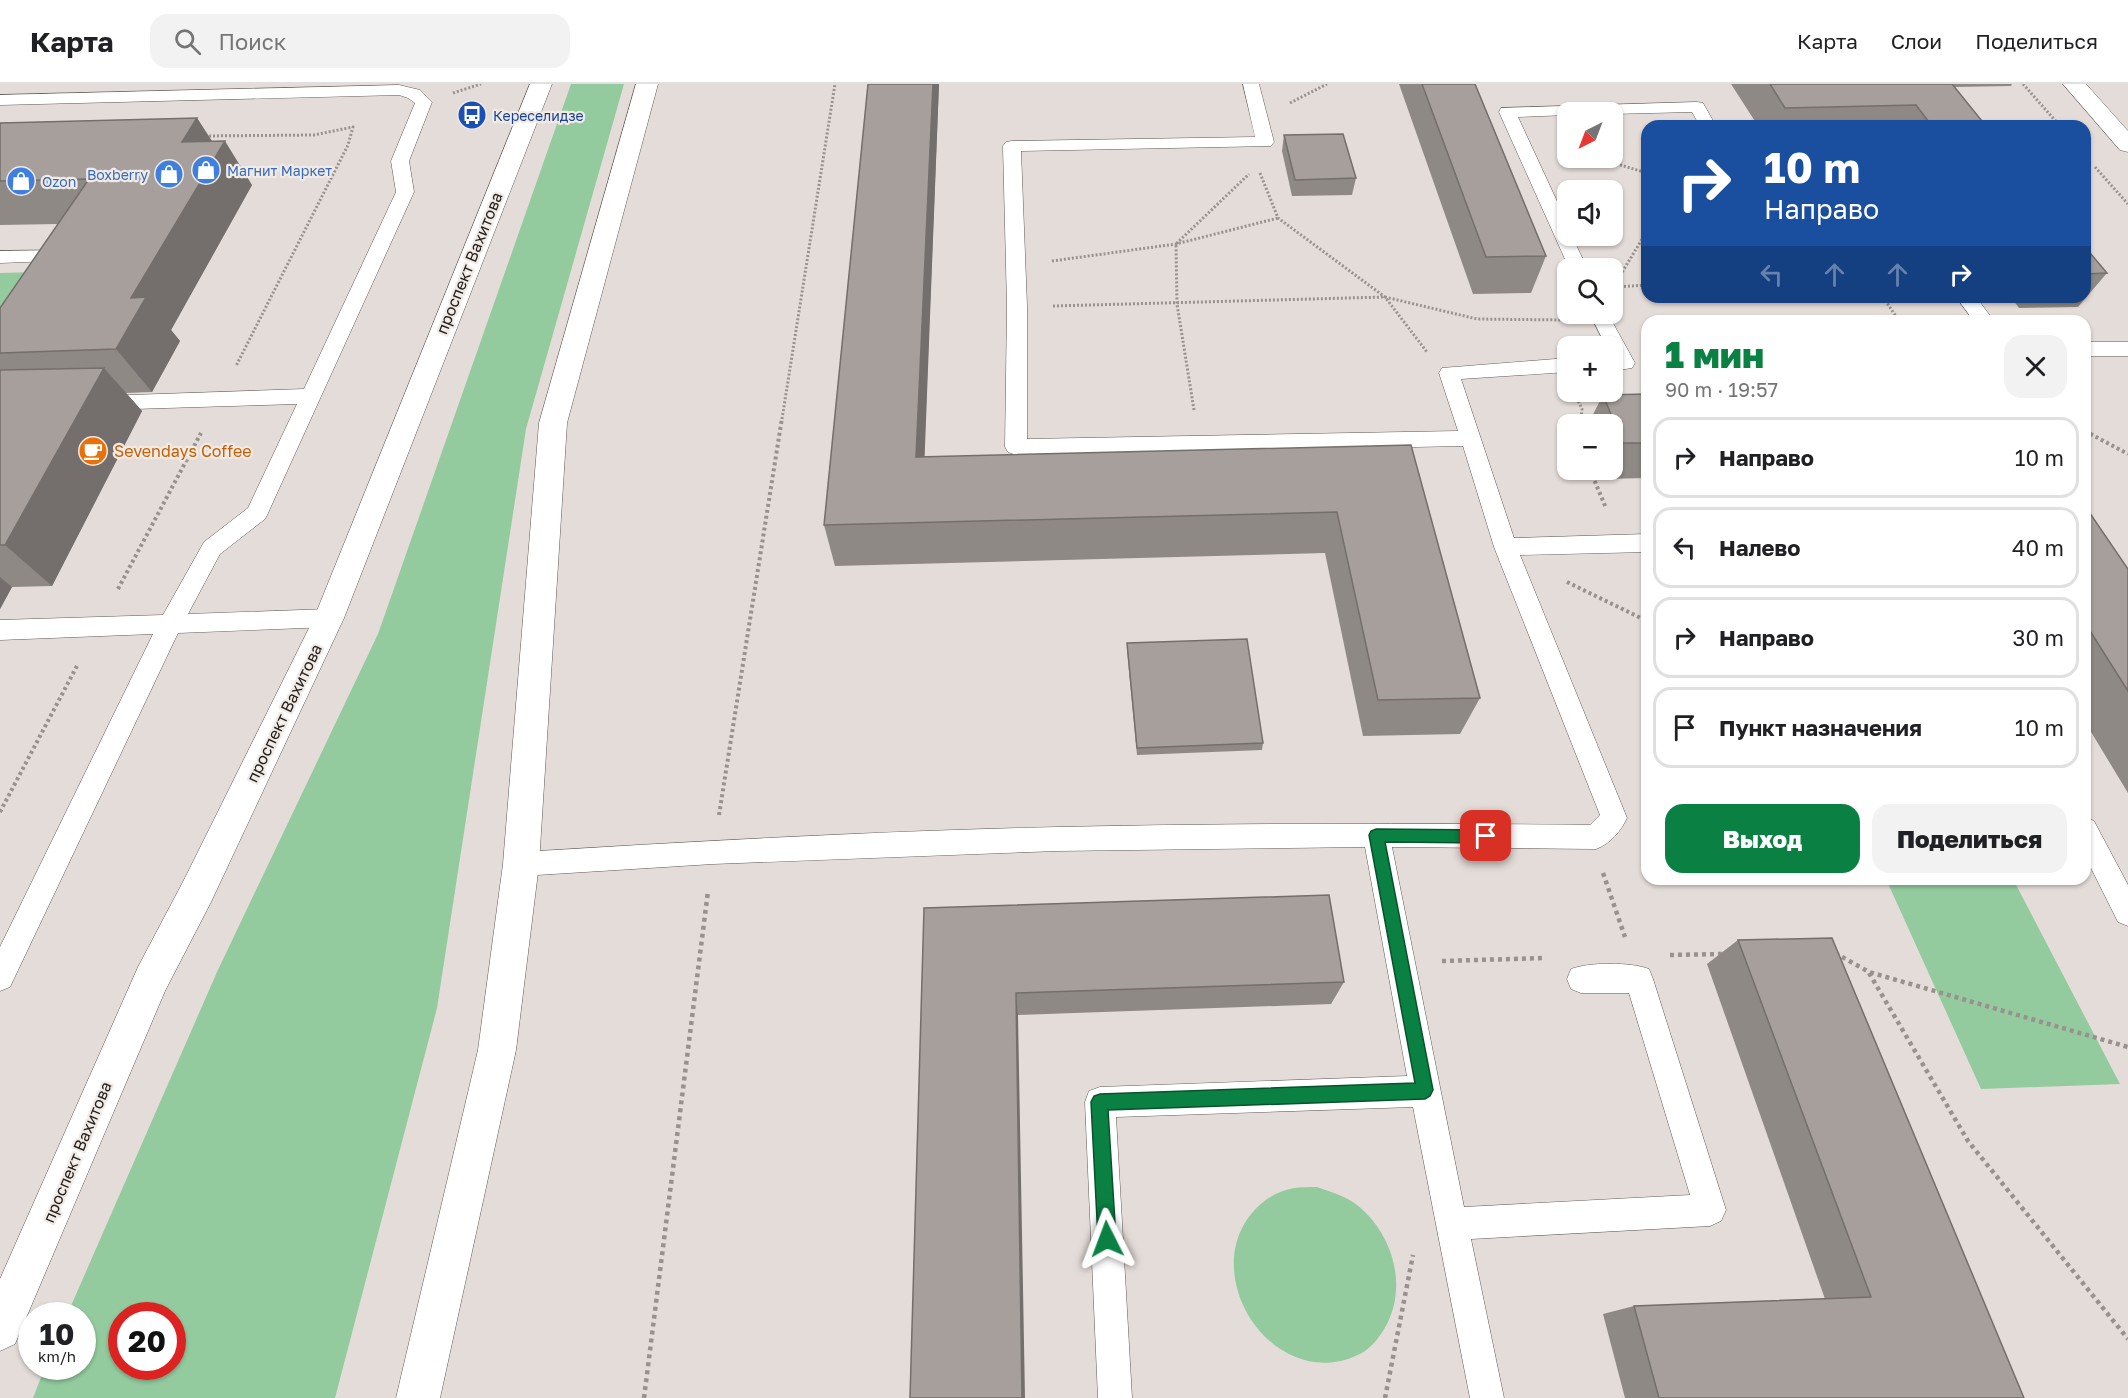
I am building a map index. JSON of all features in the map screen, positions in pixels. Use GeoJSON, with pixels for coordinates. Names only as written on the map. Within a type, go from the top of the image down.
{"type":"FeatureCollection","features":[{"type":"Feature","properties":{"kind":"main road","name":"проспект Вахитова"},"geometry":{"type":"LineString","coordinates":[[0,1329],[151,980],[203,879],[329,618],[542,84]]}},
{"type":"Feature","properties":{"kind":"main road"},"geometry":{"type":"LineString","coordinates":[[418,1398],[497,1050],[521,864],[553,423],[647,84]]}},
{"type":"Feature","properties":{"kind":"main road"},"geometry":{"type":"LineString","coordinates":[[2074,84],[2128,145]]}},
{"type":"Feature","properties":{"kind":"lane"},"geometry":{"type":"LineString","coordinates":[[1251,84],[1265,142],[1012,146],[1017,306],[1016,447],[1471,438]]}},
{"type":"Feature","properties":{"kind":"lane"},"geometry":{"type":"LineString","coordinates":[[0,100],[399,90],[414,94],[424,102],[400,161],[405,192],[257,513],[212,548],[170,624],[0,977]]}},
{"type":"Feature","properties":{"kind":"lane"},"geometry":{"type":"LineString","coordinates":[[1574,258],[1508,112],[1697,107],[1705,120]]}},
{"type":"Feature","properties":{"kind":"lane"},"geometry":{"type":"LineString","coordinates":[[0,257],[71,255],[58,275]]}},
{"type":"Feature","properties":{"kind":"lane"},"geometry":{"type":"LineString","coordinates":[[2091,349],[2128,349]]}},
{"type":"Feature","properties":{"kind":"lane"},"geometry":{"type":"LineString","coordinates":[[521,864],[713,852],[1057,839],[1376,835],[1596,837],[1614,818],[1507,550],[1449,373],[1557,366]]}},
{"type":"Feature","properties":{"kind":"lane"},"geometry":{"type":"LineString","coordinates":[[81,404],[311,396]]}},
{"type":"Feature","properties":{"kind":"lane"},"geometry":{"type":"LineString","coordinates":[[1507,550],[1641,543]]}},
{"type":"Feature","properties":{"kind":"lane"},"geometry":{"type":"LineString","coordinates":[[0,630],[329,618]]}},
{"type":"Feature","properties":{"kind":"lane"},"geometry":{"type":"LineString","coordinates":[[1376,835],[1487,1398]]}},
{"type":"Feature","properties":{"kind":"lane"},"geometry":{"type":"LineString","coordinates":[[2091,841],[2128,913]]}},
{"type":"Feature","properties":{"kind":"lane"},"geometry":{"type":"LineString","coordinates":[[1452,1224],[1710,1210],[1639,979],[1581,979]]}},
{"type":"Feature","properties":{"kind":"lane"},"geometry":{"type":"LineString","coordinates":[[1115,1398],[1100,1102],[1425,1090]]}},
{"type":"Feature","properties":{"kind":"path"},"geometry":{"type":"LineString","coordinates":[[644,1398],[713,852],[835,84]]}},
{"type":"Feature","properties":{"kind":"path"},"geometry":{"type":"LineString","coordinates":[[2023,84],[2055,120]]}},
{"type":"Feature","properties":{"kind":"path"},"geometry":{"type":"LineString","coordinates":[[0,812],[219,399],[348,145],[353,127],[314,135],[198,136]]}},
{"type":"Feature","properties":{"kind":"path"},"geometry":{"type":"LineString","coordinates":[[1265,142],[1250,149],[1278,218],[1386,297],[1422,348],[1449,373]]}},
{"type":"Feature","properties":{"kind":"path"},"geometry":{"type":"LineString","coordinates":[[2092,163],[2128,204]]}},
{"type":"Feature","properties":{"kind":"path"},"geometry":{"type":"LineString","coordinates":[[1200,443],[1177,304],[1176,244],[1257,166]]}},
{"type":"Feature","properties":{"kind":"path"},"geometry":{"type":"LineString","coordinates":[[1623,166],[1641,171]]}},
{"type":"Feature","properties":{"kind":"path"},"geometry":{"type":"LineString","coordinates":[[1014,266],[1176,244],[1278,218]]}},
{"type":"Feature","properties":{"kind":"path"},"geometry":{"type":"LineString","coordinates":[[1623,272],[1641,241]]}},
{"type":"Feature","properties":{"kind":"path"},"geometry":{"type":"LineString","coordinates":[[1623,287],[1641,286]]}},
{"type":"Feature","properties":{"kind":"path"},"geometry":{"type":"LineString","coordinates":[[1017,306],[1177,304],[1386,297],[1477,319],[1557,320]]}},
{"type":"Feature","properties":{"kind":"path"},"geometry":{"type":"LineString","coordinates":[[2091,434],[2128,454]]}},
{"type":"Feature","properties":{"kind":"path"},"geometry":{"type":"LineString","coordinates":[[1507,550],[1641,618]]}},
{"type":"Feature","properties":{"kind":"path"},"geometry":{"type":"LineString","coordinates":[[1604,877],[1623,931]]}},
{"type":"Feature","properties":{"kind":"path"},"geometry":{"type":"LineString","coordinates":[[2128,1047],[1869,972],[1968,1141],[2128,1339]]}},
{"type":"Feature","properties":{"kind":"path"},"geometry":{"type":"LineString","coordinates":[[1385,1398],[1415,1247]]}},
{"type":"Feature","properties":{"kind":"green space"},"geometry":{"type":"Polygon","coordinates":[[[571,84],[624,84],[526,429],[437,1008],[335,1398],[33,1398],[40,1380],[96,1380],[96,1302],[73,1302],[217,972],[378,634],[571,84]]]}},
{"type":"Feature","properties":{"kind":"green space"},"geometry":{"type":"Polygon","coordinates":[[[37,272],[0,327],[0,273],[37,272]]]}},
{"type":"Feature","properties":{"kind":"green space"},"geometry":{"type":"Polygon","coordinates":[[[1889,885],[2016,885],[2120,1084],[1981,1089],[1889,885]]]}},
{"type":"Feature","properties":{"kind":"green space"},"geometry":{"type":"Polygon","coordinates":[[[1317,1187],[1342,1196],[1365,1212],[1383,1236],[1390,1250],[1396,1280],[1393,1309],[1376,1341],[1360,1354],[1327,1363],[1297,1358],[1271,1342],[1250,1318],[1237,1290],[1234,1259],[1242,1229],[1262,1203],[1285,1190],[1317,1187]]]}},
{"type":"Feature","properties":{"kind":"building"},"geometry":{"type":"Polygon","coordinates":[[[868,84],[933,84],[916,457],[1411,445],[1480,698],[1378,700],[1337,512],[824,525],[868,84]]]}},
{"type":"Feature","properties":{"kind":"building"},"geometry":{"type":"Polygon","coordinates":[[[1422,84],[1475,84],[1546,256],[1486,257],[1422,84]]]}},
{"type":"Feature","properties":{"kind":"building"},"geometry":{"type":"Polygon","coordinates":[[[1770,84],[1952,84],[1981,120],[1927,120],[1916,105],[1785,108],[1770,84]]]}},
{"type":"Feature","properties":{"kind":"building"},"geometry":{"type":"Polygon","coordinates":[[[197,118],[182,142],[225,141],[131,298],[146,297],[116,349],[0,353],[0,308],[89,179],[0,181],[0,123],[197,118]]]}},
{"type":"Feature","properties":{"kind":"building"},"geometry":{"type":"Polygon","coordinates":[[[1343,134],[1356,178],[1295,180],[1284,135],[1343,134]]]}},
{"type":"Feature","properties":{"kind":"building"},"geometry":{"type":"Polygon","coordinates":[[[2091,254],[2107,273],[2091,274],[2091,254]]]}},
{"type":"Feature","properties":{"kind":"building"},"geometry":{"type":"Polygon","coordinates":[[[104,368],[5,545],[0,545],[0,370],[104,368]]]}},
{"type":"Feature","properties":{"kind":"building"},"geometry":{"type":"Polygon","coordinates":[[[1641,394],[1641,443],[1623,443],[1623,414],[1611,414],[1606,402],[1623,402],[1623,395],[1641,394]]]}},
{"type":"Feature","properties":{"kind":"building"},"geometry":{"type":"Polygon","coordinates":[[[2091,515],[2128,569],[2128,691],[2091,632],[2091,515]]]}},
{"type":"Feature","properties":{"kind":"building"},"geometry":{"type":"Polygon","coordinates":[[[1247,639],[1263,743],[1137,748],[1127,643],[1247,639]]]}},
{"type":"Feature","properties":{"kind":"building"},"geometry":{"type":"Polygon","coordinates":[[[1329,895],[1344,982],[1016,993],[1022,1398],[910,1398],[924,908],[1329,895]]]}},
{"type":"Feature","properties":{"kind":"building"},"geometry":{"type":"Polygon","coordinates":[[[1832,938],[2024,1398],[1659,1398],[1634,1306],[1871,1297],[1738,940],[1832,938]]]}},
{"type":"Feature","properties":{"kind":"place","name":"Кереселидзе"},"geometry":{"type":"Point","coordinates":[472,115]}},
{"type":"Feature","properties":{"kind":"place","name":"Магнит Маркет"},"geometry":{"type":"Point","coordinates":[206,170]}},
{"type":"Feature","properties":{"kind":"place","name":"Boxberry"},"geometry":{"type":"Point","coordinates":[169,174]}},
{"type":"Feature","properties":{"kind":"place","name":"Ozon"},"geometry":{"type":"Point","coordinates":[21,181]}},
{"type":"Feature","properties":{"kind":"place","name":"Sevendays Coffee"},"geometry":{"type":"Point","coordinates":[93,451]}},
{"type":"Feature","properties":{"kind":"route"},"geometry":{"type":"LineString","coordinates":[[1107,1239],[1100,1102],[1425,1090],[1376,835],[1486,836]]}}]}
